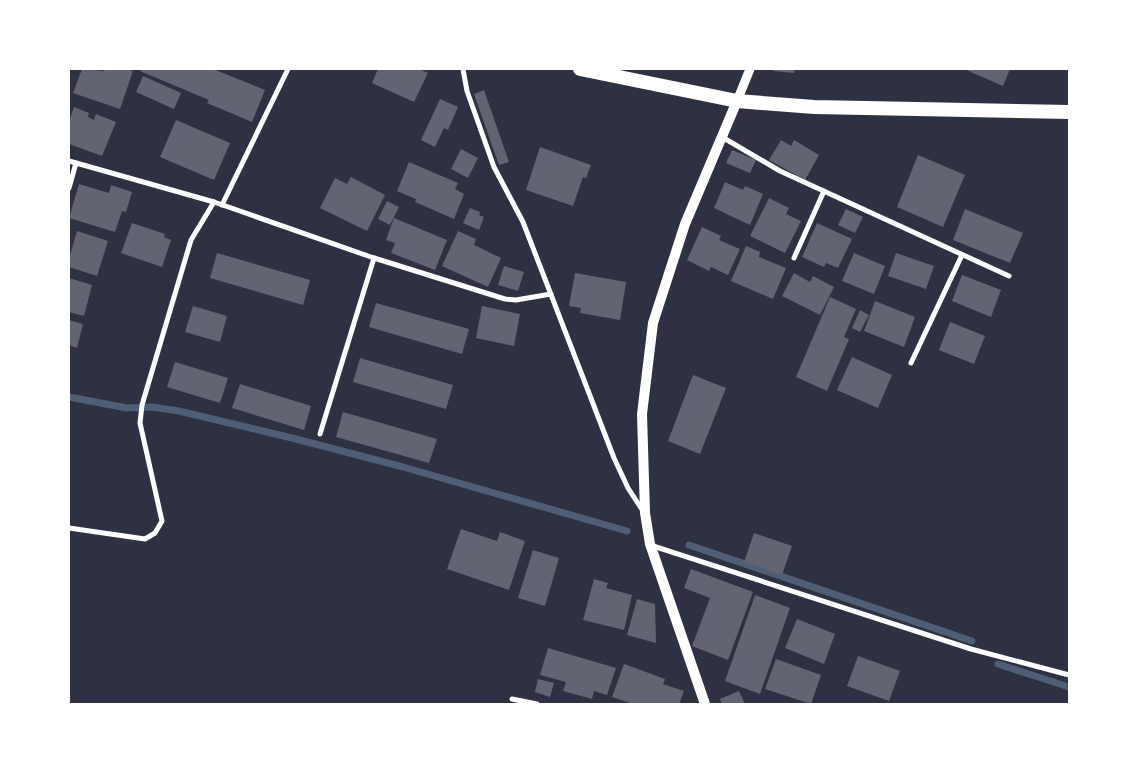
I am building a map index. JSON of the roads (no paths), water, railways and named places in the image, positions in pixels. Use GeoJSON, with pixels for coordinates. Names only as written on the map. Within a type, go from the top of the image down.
{"type":"FeatureCollection","features":[{"type":"Feature","properties":{"kind":"highway"},"geometry":{"type":"LineString","coordinates":[[580,69],[737,101],[814,107],[1069,112]]}},
{"type":"Feature","properties":{"kind":"main road"},"geometry":{"type":"LineString","coordinates":[[706,704],[650,544],[645,513],[642,414],[653,323],[685,224],[737,101]]}},
{"type":"Feature","properties":{"kind":"street"},"geometry":{"type":"LineString","coordinates":[[222,205],[288,69]]}},
{"type":"Feature","properties":{"kind":"street"},"geometry":{"type":"LineString","coordinates":[[463,69],[467,92],[494,168],[523,222],[614,458],[628,488],[645,513]]}},
{"type":"Feature","properties":{"kind":"street"},"geometry":{"type":"LineString","coordinates":[[737,101],[750,69]]}},
{"type":"Feature","properties":{"kind":"street"},"geometry":{"type":"LineString","coordinates":[[722,137],[780,171],[1009,276]]}},
{"type":"Feature","properties":{"kind":"street"},"geometry":{"type":"LineString","coordinates":[[69,161],[214,202],[374,258],[505,299],[516,300],[551,294]]}},
{"type":"Feature","properties":{"kind":"street"},"geometry":{"type":"LineString","coordinates":[[69,188],[76,163]]}},
{"type":"Feature","properties":{"kind":"street"},"geometry":{"type":"LineString","coordinates":[[794,258],[824,191]]}},
{"type":"Feature","properties":{"kind":"street"},"geometry":{"type":"LineString","coordinates":[[69,528],[145,539],[155,533],[162,521],[140,423],[142,405],[191,240],[214,202]]}},
{"type":"Feature","properties":{"kind":"street"},"geometry":{"type":"LineString","coordinates":[[911,363],[962,255]]}},
{"type":"Feature","properties":{"kind":"street"},"geometry":{"type":"LineString","coordinates":[[320,434],[374,258]]}},
{"type":"Feature","properties":{"kind":"street"},"geometry":{"type":"LineString","coordinates":[[650,544],[972,649],[1069,675]]}},
{"type":"Feature","properties":{"kind":"street"},"geometry":{"type":"LineString","coordinates":[[512,699],[537,704]]}},
{"type":"Feature","properties":{"kind":"waterway"},"geometry":{"type":"LineString","coordinates":[[69,397],[127,408],[152,407],[179,411],[296,439],[403,467],[627,531]]}},
{"type":"Feature","properties":{"kind":"waterway"},"geometry":{"type":"LineString","coordinates":[[689,545],[972,641]]}},
{"type":"Feature","properties":{"kind":"waterway"},"geometry":{"type":"LineString","coordinates":[[998,664],[1069,687]]}}]}
